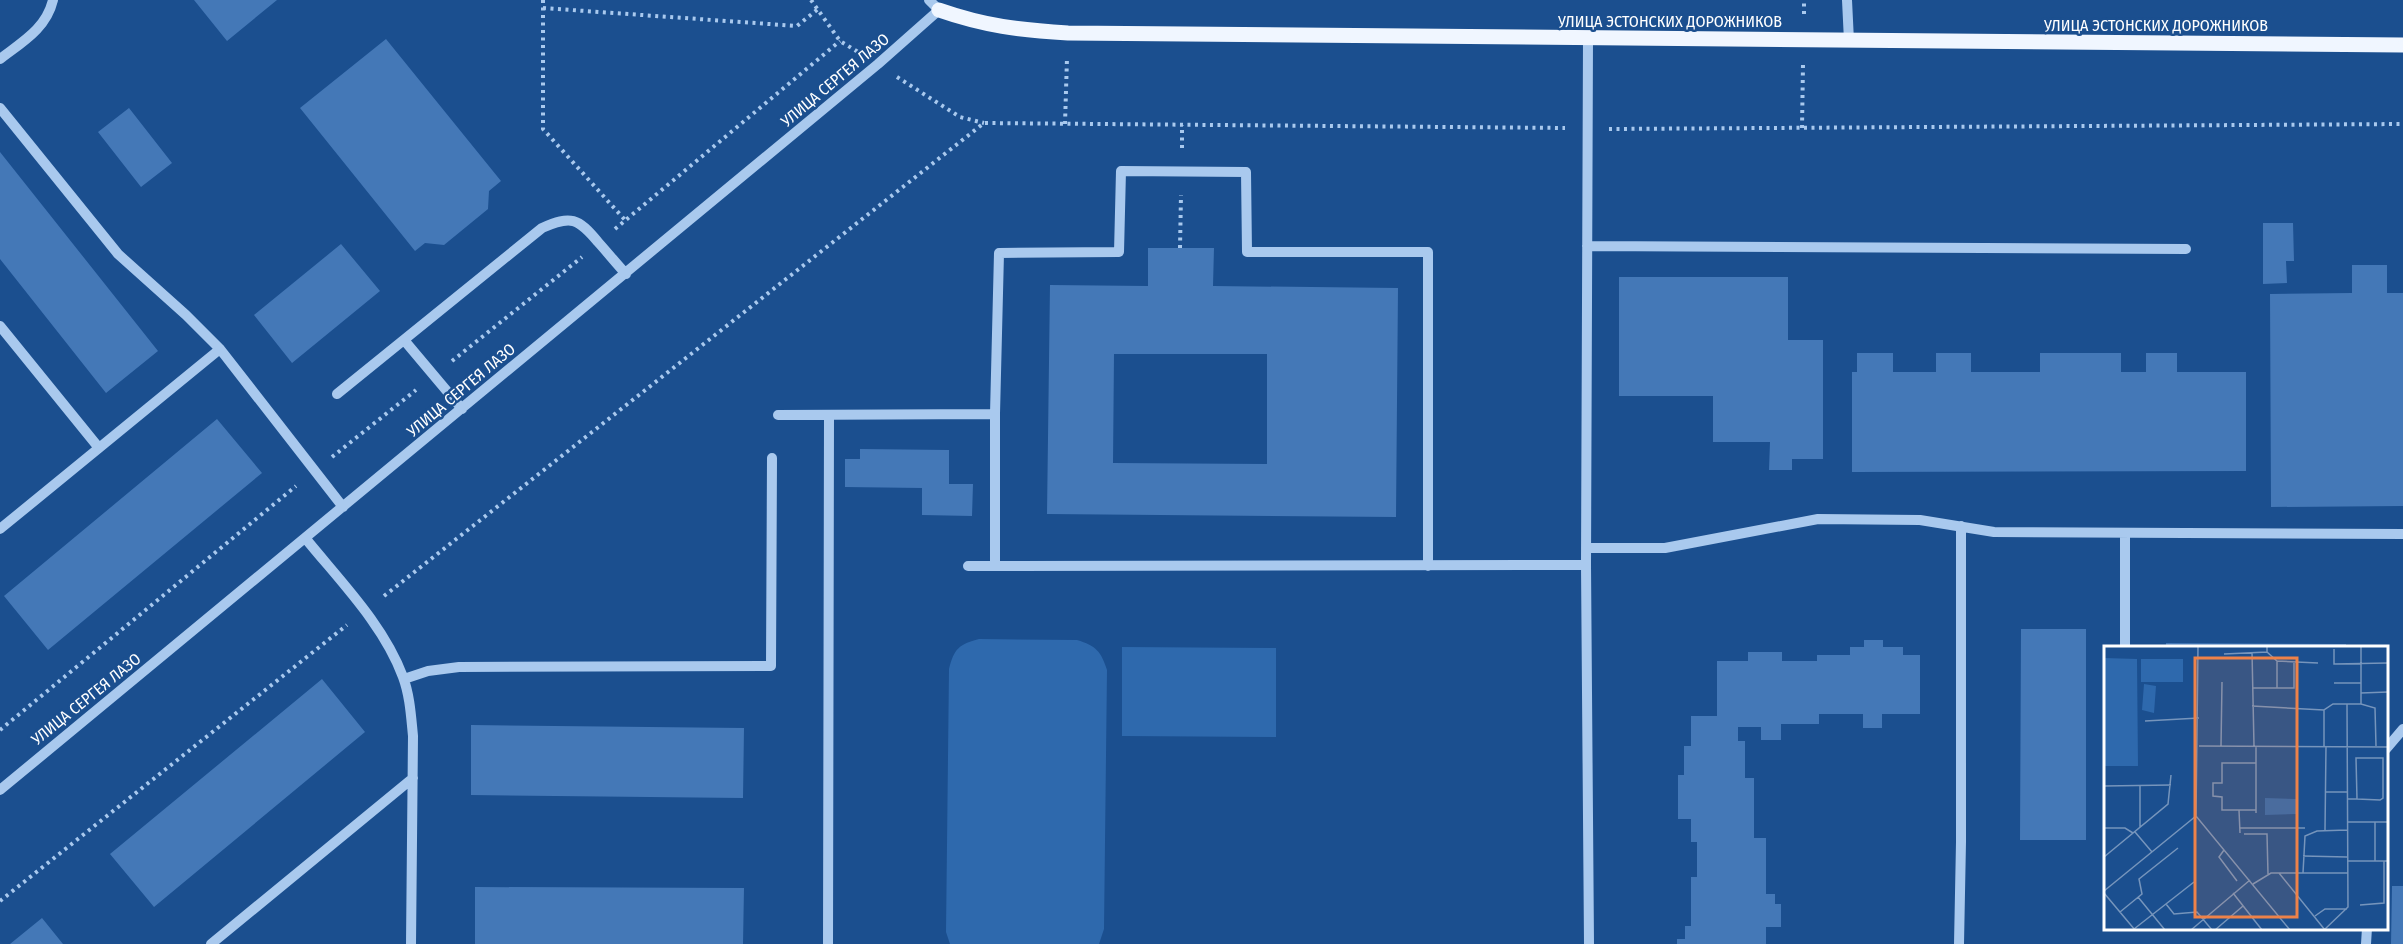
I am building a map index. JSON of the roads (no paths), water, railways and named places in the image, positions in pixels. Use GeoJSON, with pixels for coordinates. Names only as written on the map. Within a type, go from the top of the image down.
{"type":"FeatureCollection","features":[{"type":"Feature","properties":{"kind":"main road","name":"УЛИЦА ЭСТОНСКИХ ДОРОЖНИКОВ"},"geometry":{"type":"LineString","coordinates":[[934,5],[984,24],[1016,30],[1068,33],[2403,45]]}},
{"type":"Feature","properties":{"kind":"street"},"geometry":{"type":"LineString","coordinates":[[0,59],[32,34],[50,15],[53,0]]}},
{"type":"Feature","properties":{"kind":"street"},"geometry":{"type":"LineString","coordinates":[[1847,0],[1849,41]]}},
{"type":"Feature","properties":{"kind":"street","name":"УЛИЦА СЕРГЕЯ ЛАЗО"},"geometry":{"type":"LineString","coordinates":[[0,790],[878,64],[934,5]]}},
{"type":"Feature","properties":{"kind":"street"},"geometry":{"type":"LineString","coordinates":[[1588,39],[1586,565],[1589,944]]}},
{"type":"Feature","properties":{"kind":"street"},"geometry":{"type":"LineString","coordinates":[[0,108],[118,254],[186,315],[220,350],[343,507]]}},
{"type":"Feature","properties":{"kind":"street"},"geometry":{"type":"LineString","coordinates":[[995,566],[995,414],[999,253],[1119,252],[1121,171],[1246,172],[1247,252],[1428,252],[1428,566]]}},
{"type":"Feature","properties":{"kind":"street"},"geometry":{"type":"LineString","coordinates":[[337,394],[542,228],[556,222],[571,220],[583,224],[626,274]]}},
{"type":"Feature","properties":{"kind":"street"},"geometry":{"type":"LineString","coordinates":[[1587,246],[2186,249]]}},
{"type":"Feature","properties":{"kind":"street"},"geometry":{"type":"LineString","coordinates":[[0,326],[99,448]]}},
{"type":"Feature","properties":{"kind":"street"},"geometry":{"type":"LineString","coordinates":[[404,340],[462,409]]}},
{"type":"Feature","properties":{"kind":"street"},"geometry":{"type":"LineString","coordinates":[[0,529],[220,350]]}},
{"type":"Feature","properties":{"kind":"street"},"geometry":{"type":"LineString","coordinates":[[778,415],[995,414]]}},
{"type":"Feature","properties":{"kind":"street"},"geometry":{"type":"LineString","coordinates":[[828,944],[829,416]]}},
{"type":"Feature","properties":{"kind":"street"},"geometry":{"type":"LineString","coordinates":[[404,679],[428,671],[459,667],[771,666],[772,458]]}},
{"type":"Feature","properties":{"kind":"street"},"geometry":{"type":"LineString","coordinates":[[1586,548],[1665,548],[1818,519],[1920,520],[1994,532],[2403,534]]}},
{"type":"Feature","properties":{"kind":"street"},"geometry":{"type":"LineString","coordinates":[[1959,944],[1961,526]]}},
{"type":"Feature","properties":{"kind":"street"},"geometry":{"type":"LineString","coordinates":[[2125,534],[2125,646]]}},
{"type":"Feature","properties":{"kind":"street"},"geometry":{"type":"LineString","coordinates":[[306,539],[364,611],[394,653],[404,679],[410,704],[413,736],[411,944]]}},
{"type":"Feature","properties":{"kind":"street"},"geometry":{"type":"LineString","coordinates":[[969,566],[1586,565]]}},
{"type":"Feature","properties":{"kind":"street"},"geometry":{"type":"LineString","coordinates":[[2388,746],[2403,729]]}},
{"type":"Feature","properties":{"kind":"street"},"geometry":{"type":"LineString","coordinates":[[211,944],[413,778]]}},
{"type":"Feature","properties":{"kind":"street"},"geometry":{"type":"LineString","coordinates":[[2366,944],[2367,929]]}}]}
